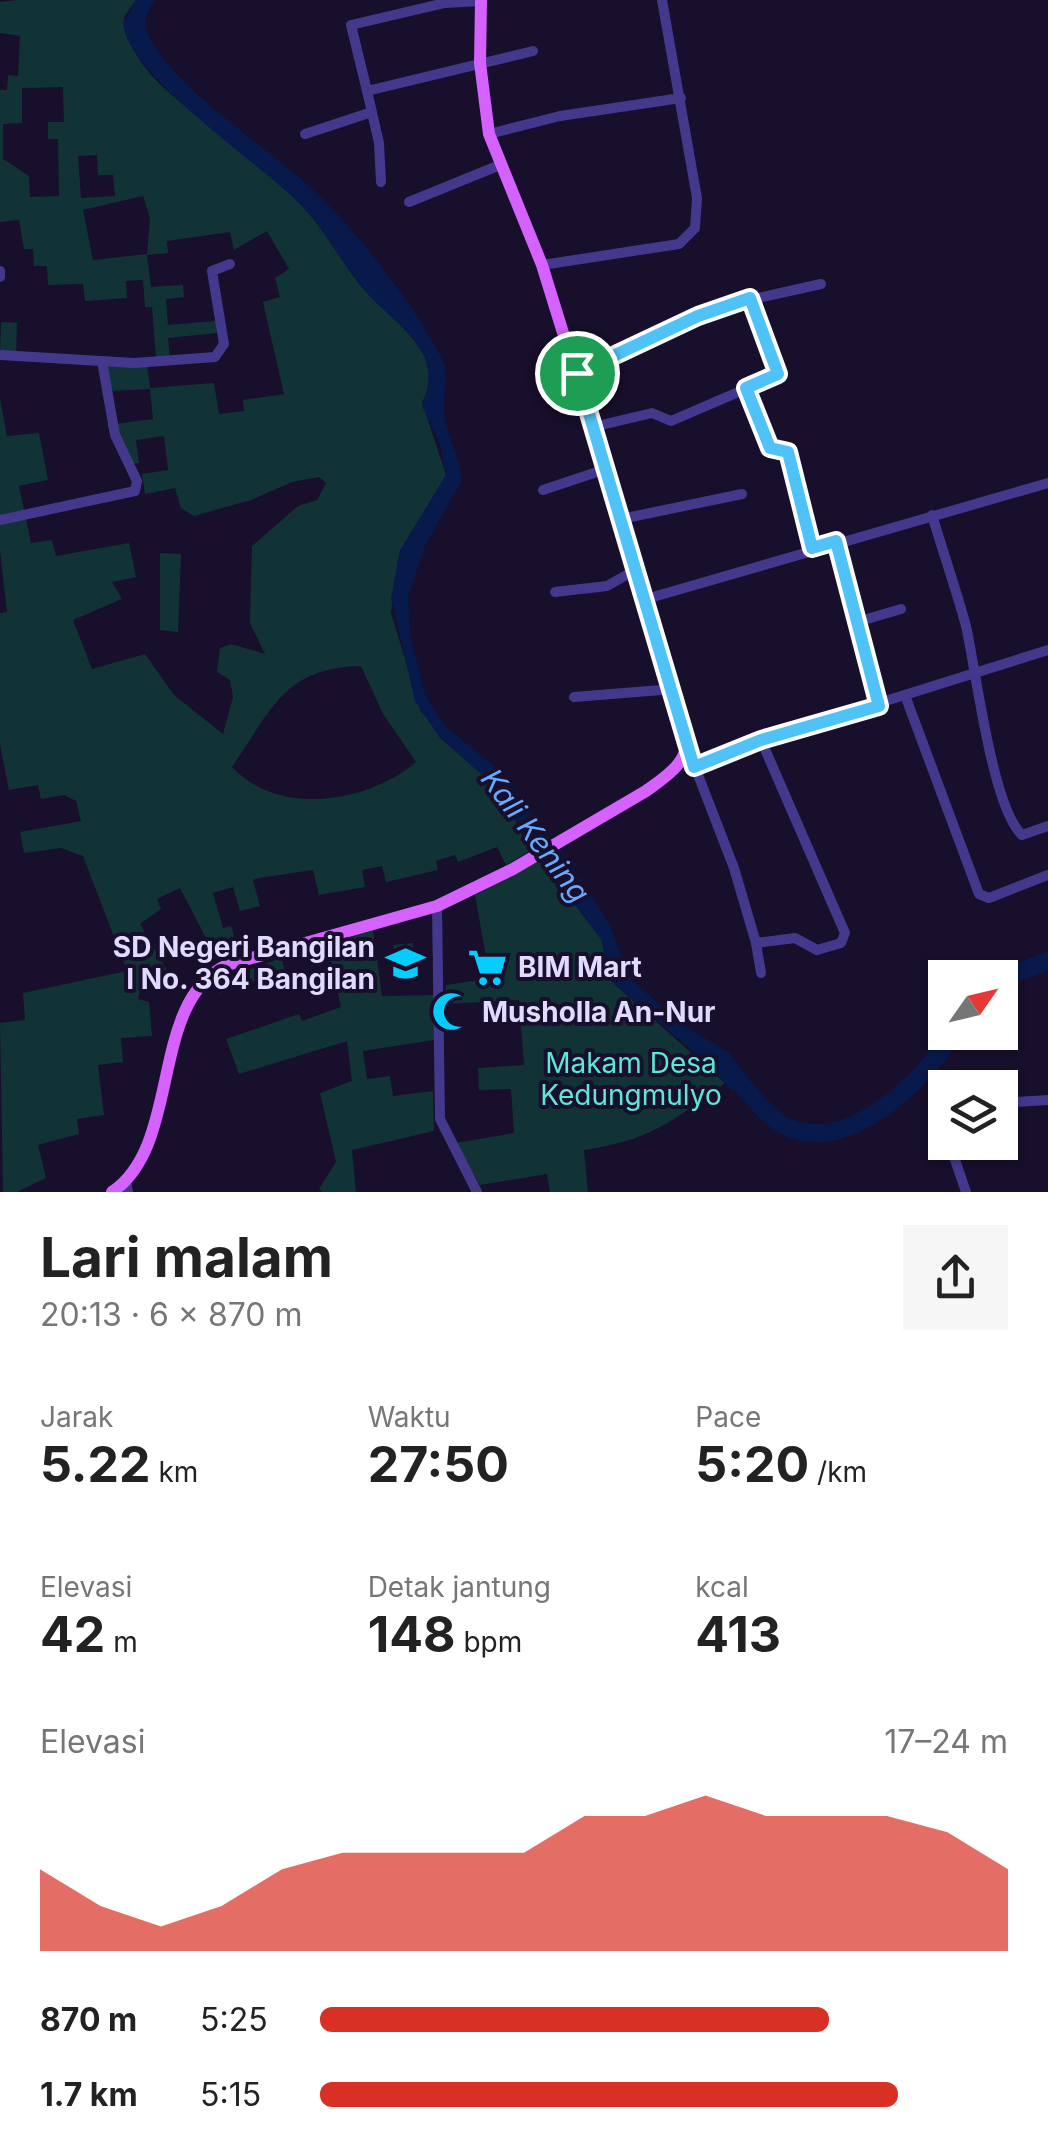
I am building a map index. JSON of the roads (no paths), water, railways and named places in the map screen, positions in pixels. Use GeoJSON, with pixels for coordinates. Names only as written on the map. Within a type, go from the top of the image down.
{"type":"FeatureCollection","features":[{"type":"Feature","properties":{"kind":"main road"},"geometry":{"type":"LineString","coordinates":[[112,1192],[127,1187],[143,1156],[190,999],[203,980],[227,965],[437,906],[529,860],[669,775],[688,749],[674,689],[577,373],[542,265],[489,134],[480,63],[481,1]]}},
{"type":"Feature","properties":{"kind":"street"},"geometry":{"type":"LineString","coordinates":[[542,265],[687,239],[697,220],[698,198],[662,0]]}},
{"type":"Feature","properties":{"kind":"street"},"geometry":{"type":"LineString","coordinates":[[381,182],[372,112],[351,24],[426,7],[481,1]]}},
{"type":"Feature","properties":{"kind":"street"},"geometry":{"type":"LineString","coordinates":[[368,91],[533,51]]}},
{"type":"Feature","properties":{"kind":"street"},"geometry":{"type":"LineString","coordinates":[[489,134],[560,116],[681,98]]}},
{"type":"Feature","properties":{"kind":"street"},"geometry":{"type":"LineString","coordinates":[[306,134],[372,112]]}},
{"type":"Feature","properties":{"kind":"street"},"geometry":{"type":"LineString","coordinates":[[408,202],[500,166]]}},
{"type":"Feature","properties":{"kind":"street"},"geometry":{"type":"LineString","coordinates":[[0,355],[156,363],[219,355],[224,344],[212,271],[230,264]]}},
{"type":"Feature","properties":{"kind":"street"},"geometry":{"type":"LineString","coordinates":[[577,373],[698,316],[750,298],[821,284]]}},
{"type":"Feature","properties":{"kind":"street"},"geometry":{"type":"LineString","coordinates":[[593,427],[652,412],[671,421],[778,374],[750,298]]}},
{"type":"Feature","properties":{"kind":"street"},"geometry":{"type":"LineString","coordinates":[[0,520],[52,512],[137,488],[115,434],[102,362]]}},
{"type":"Feature","properties":{"kind":"street"},"geometry":{"type":"LineString","coordinates":[[746,388],[770,448],[788,452],[812,548]]}},
{"type":"Feature","properties":{"kind":"street"},"geometry":{"type":"LineString","coordinates":[[543,490],[606,469]]}},
{"type":"Feature","properties":{"kind":"street"},"geometry":{"type":"LineString","coordinates":[[646,599],[1048,482]]}},
{"type":"Feature","properties":{"kind":"street"},"geometry":{"type":"LineString","coordinates":[[621,519],[742,494]]}},
{"type":"Feature","properties":{"kind":"street"},"geometry":{"type":"LineString","coordinates":[[932,514],[966,628],[973,672],[1014,825],[1022,834],[1048,826]]}},
{"type":"Feature","properties":{"kind":"street"},"geometry":{"type":"LineString","coordinates":[[836,541],[879,706]]}},
{"type":"Feature","properties":{"kind":"street"},"geometry":{"type":"LineString","coordinates":[[555,592],[606,586],[636,569]]}},
{"type":"Feature","properties":{"kind":"street"},"geometry":{"type":"LineString","coordinates":[[857,622],[901,609]]}},
{"type":"Feature","properties":{"kind":"street"},"geometry":{"type":"LineString","coordinates":[[694,767],[761,740],[906,698],[973,672],[1048,650]]}},
{"type":"Feature","properties":{"kind":"street"},"geometry":{"type":"LineString","coordinates":[[574,697],[674,689]]}},
{"type":"Feature","properties":{"kind":"street"},"geometry":{"type":"LineString","coordinates":[[906,698],[979,894],[989,898],[1048,875]]}},
{"type":"Feature","properties":{"kind":"street"},"geometry":{"type":"LineString","coordinates":[[756,943],[795,938],[817,950],[841,943],[846,936],[761,740]]}},
{"type":"Feature","properties":{"kind":"street"},"geometry":{"type":"LineString","coordinates":[[688,749],[734,868],[762,973]]}},
{"type":"Feature","properties":{"kind":"street"},"geometry":{"type":"LineString","coordinates":[[437,906],[439,1112],[444,1133],[477,1192]]}},
{"type":"Feature","properties":{"kind":"street"},"geometry":{"type":"LineString","coordinates":[[1018,1101],[1048,1100]]}},
{"type":"Feature","properties":{"kind":"street"},"geometry":{"type":"LineString","coordinates":[[954,1160],[966,1192]]}},
{"type":"Feature","properties":{"kind":"water"},"geometry":{"type":"Polygon","coordinates":[[[136,0],[156,0],[145,25],[160,54],[198,95],[309,186],[345,222],[398,288],[440,355],[446,375],[444,415],[462,480],[425,546],[408,597],[410,634],[425,694],[444,725],[499,770],[568,860],[610,925],[630,978],[680,1023],[728,1052],[749,1078],[733,1092],[696,1054],[612,982],[601,939],[524,838],[498,789],[440,738],[415,701],[391,598],[400,550],[446,475],[440,445],[422,406],[428,386],[424,355],[358,283],[303,207],[199,119],[147,68],[130,44],[123,23],[136,0]]]}},
{"type":"Feature","properties":{"kind":"waterway","name":"Kali Kening"},"geometry":{"type":"LineString","coordinates":[[1018,972],[1048,961]]}},
{"type":"Feature","properties":{"kind":"waterway","name":"Kali Kening"},"geometry":{"type":"LineString","coordinates":[[728,1070],[783,1125],[807,1133],[832,1132],[881,1109],[924,1072],[942,1050]]}},
{"type":"Feature","properties":{"kind":"place","name":"SD Negeri Bangilan I No. 364 Bangilan"},"geometry":{"type":"Point","coordinates":[405,963]}},
{"type":"Feature","properties":{"kind":"place","name":"BIM Mart"},"geometry":{"type":"Point","coordinates":[488,967]}},
{"type":"Feature","properties":{"kind":"place","name":"Musholla An-Nur"},"geometry":{"type":"Point","coordinates":[452,1012]}},
{"type":"Feature","properties":{"kind":"park label","name":"Makam Desa Kedungmulyo"},"geometry":{"type":"Point","coordinates":[631,1079]}}]}
